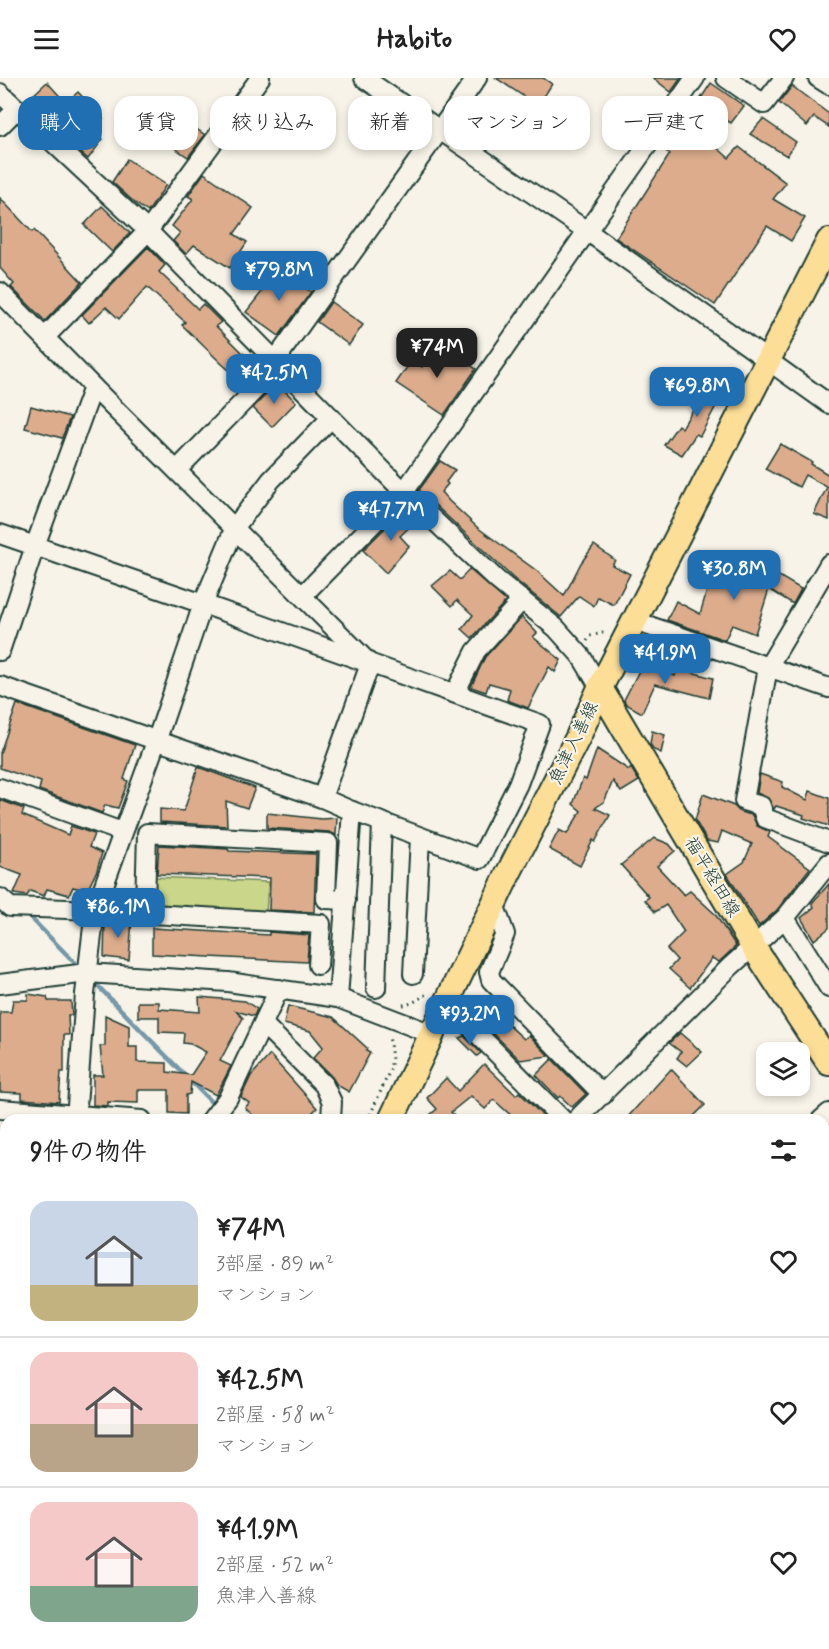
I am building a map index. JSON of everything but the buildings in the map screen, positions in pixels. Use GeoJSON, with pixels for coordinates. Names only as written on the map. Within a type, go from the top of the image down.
{"type":"FeatureCollection","features":[{"type":"Feature","properties":{"kind":"main road","name":"魚津入善線"},"geometry":{"type":"LineString","coordinates":[[394,1114],[600,688],[829,241]]}},
{"type":"Feature","properties":{"kind":"main road","name":"福平経田線"},"geometry":{"type":"LineString","coordinates":[[600,688],[754,948],[829,1063]]}},
{"type":"Feature","properties":{"kind":"street"},"geometry":{"type":"LineString","coordinates":[[45,337],[148,231],[260,78]]}},
{"type":"Feature","properties":{"kind":"street"},"geometry":{"type":"LineString","coordinates":[[364,78],[587,231],[829,404]]}},
{"type":"Feature","properties":{"kind":"street"},"geometry":{"type":"LineString","coordinates":[[177,470],[279,364],[282,351],[477,78]]}},
{"type":"Feature","properties":{"kind":"street"},"geometry":{"type":"LineString","coordinates":[[303,596],[404,492],[695,78]]}},
{"type":"Feature","properties":{"kind":"street"},"geometry":{"type":"LineString","coordinates":[[726,78],[764,104],[783,78]]}},
{"type":"Feature","properties":{"kind":"street"},"geometry":{"type":"LineString","coordinates":[[818,78],[829,85]]}},
{"type":"Feature","properties":{"kind":"street"},"geometry":{"type":"LineString","coordinates":[[0,93],[148,231],[404,492],[497,580],[556,628],[581,656],[600,688]]}},
{"type":"Feature","properties":{"kind":"street"},"geometry":{"type":"LineString","coordinates":[[0,126],[17,109]]}},
{"type":"Feature","properties":{"kind":"street"},"geometry":{"type":"LineString","coordinates":[[0,292],[370,664]]}},
{"type":"Feature","properties":{"kind":"street"},"geometry":{"type":"LineString","coordinates":[[0,651],[35,546],[93,387]]}},
{"type":"Feature","properties":{"kind":"street"},"geometry":{"type":"LineString","coordinates":[[76,1114],[87,973],[95,910],[157,739],[202,604],[235,527],[271,480],[331,418]]}},
{"type":"Feature","properties":{"kind":"street"},"geometry":{"type":"LineString","coordinates":[[0,534],[540,724],[518,784],[480,859],[322,798],[0,686]]}},
{"type":"Feature","properties":{"kind":"street"},"geometry":{"type":"LineString","coordinates":[[829,564],[768,667],[744,801],[761,806],[765,818],[829,842]]}},
{"type":"Feature","properties":{"kind":"street"},"geometry":{"type":"LineString","coordinates":[[455,693],[476,651],[522,600]]}},
{"type":"Feature","properties":{"kind":"street"},"geometry":{"type":"LineString","coordinates":[[635,621],[829,688]]}},
{"type":"Feature","properties":{"kind":"street"},"geometry":{"type":"LineString","coordinates":[[322,798],[370,664]]}},
{"type":"Feature","properties":{"kind":"street"},"geometry":{"type":"LineString","coordinates":[[0,788],[122,832]]}},
{"type":"Feature","properties":{"kind":"street"},"geometry":{"type":"LineString","coordinates":[[338,998],[352,811]]}},
{"type":"Feature","properties":{"kind":"street"},"geometry":{"type":"LineString","coordinates":[[376,988],[382,822]]}},
{"type":"Feature","properties":{"kind":"street"},"geometry":{"type":"LineString","coordinates":[[318,964],[321,924],[326,899],[328,843],[147,834],[145,904],[152,914],[321,924]]}},
{"type":"Feature","properties":{"kind":"street"},"geometry":{"type":"LineString","coordinates":[[413,974],[420,837]]}},
{"type":"Feature","properties":{"kind":"street"},"geometry":{"type":"LineString","coordinates":[[582,1114],[731,966],[754,948],[785,918],[829,862]]}},
{"type":"Feature","properties":{"kind":"street"},"geometry":{"type":"LineString","coordinates":[[0,898],[10,907],[95,910]]}},
{"type":"Feature","properties":{"kind":"street"},"geometry":{"type":"LineString","coordinates":[[326,899],[346,900]]}},
{"type":"Feature","properties":{"kind":"street"},"geometry":{"type":"LineString","coordinates":[[494,904],[505,934],[489,972],[491,980],[603,1095]]}},
{"type":"Feature","properties":{"kind":"street"},"geometry":{"type":"LineString","coordinates":[[785,918],[829,988]]}},
{"type":"Feature","properties":{"kind":"street"},"geometry":{"type":"LineString","coordinates":[[0,984],[87,973],[228,982],[338,998],[432,1034]]}},
{"type":"Feature","properties":{"kind":"street"},"geometry":{"type":"LineString","coordinates":[[216,1114],[228,1098],[279,989]]}},
{"type":"Feature","properties":{"kind":"street"},"geometry":{"type":"LineString","coordinates":[[447,1003],[557,1114]]}},
{"type":"Feature","properties":{"kind":"street"},"geometry":{"type":"LineString","coordinates":[[264,1025],[324,1085],[332,1102],[331,1114]]}},
{"type":"Feature","properties":{"kind":"street"},"geometry":{"type":"LineString","coordinates":[[0,1109],[48,1114]]}},
{"type":"Feature","properties":{"kind":"green space"},"geometry":{"type":"Polygon","coordinates":[[[153,877],[268,882],[266,916],[153,910],[153,877]]]}},
{"type":"Feature","properties":{"kind":"waterway"},"geometry":{"type":"LineString","coordinates":[[27,914],[80,968]]}},
{"type":"Feature","properties":{"kind":"waterway"},"geometry":{"type":"LineString","coordinates":[[92,980],[216,1107]]}}]}
